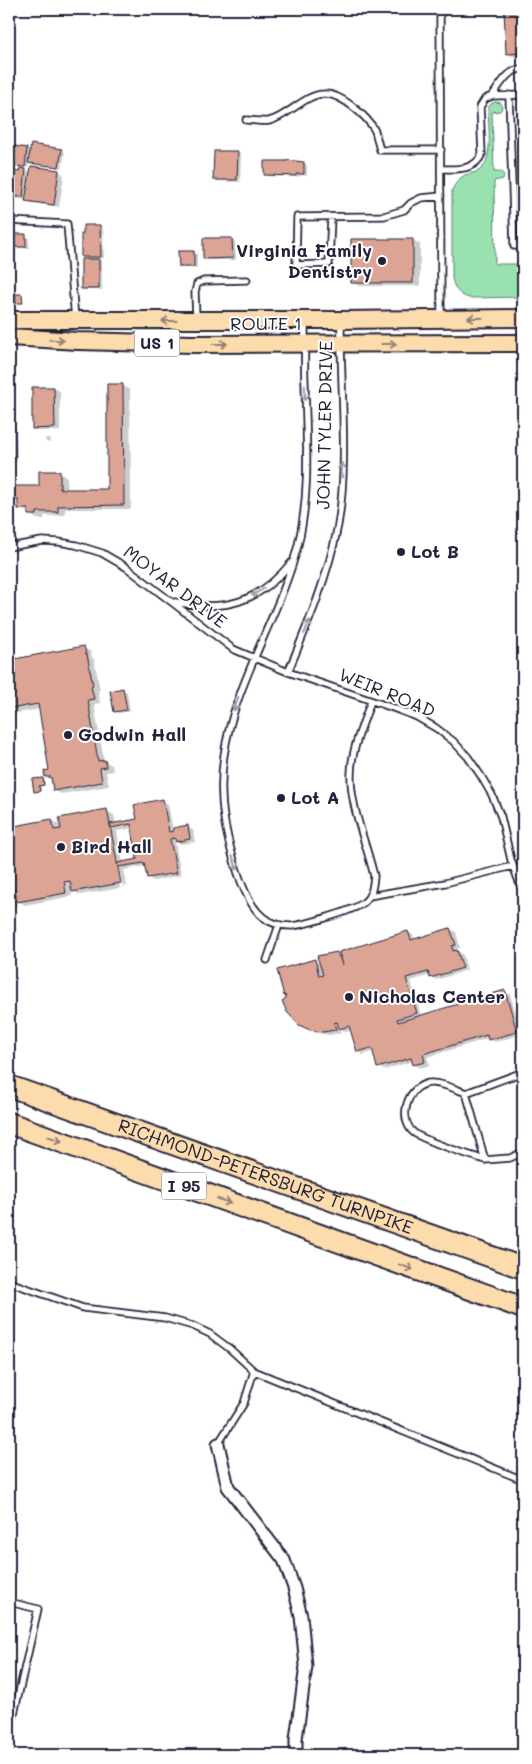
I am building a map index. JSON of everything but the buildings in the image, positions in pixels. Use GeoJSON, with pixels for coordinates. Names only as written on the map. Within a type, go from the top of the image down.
{"type":"FeatureCollection","features":[{"type":"Feature","properties":{"kind":"highway","name":"RICHMOND-PETERSBURG TURNPIKE"},"geometry":{"type":"LineString","coordinates":[[9,1086],[523,1268]]}},
{"type":"Feature","properties":{"kind":"highway","name":"RICHMOND-PETERSBURG TURNPIKE"},"geometry":{"type":"LineString","coordinates":[[9,1123],[521,1308]]}},
{"type":"Feature","properties":{"kind":"highway"},"geometry":{"type":"LineString","coordinates":[[487,1256],[523,1261]]}},
{"type":"Feature","properties":{"kind":"main road","name":"ROUTE 1"},"geometry":{"type":"LineString","coordinates":[[9,320],[523,318]]}},
{"type":"Feature","properties":{"kind":"main road","name":"ROUTE 1"},"geometry":{"type":"LineString","coordinates":[[9,337],[192,344],[523,343]]}},
{"type":"Feature","properties":{"kind":"street"},"geometry":{"type":"LineString","coordinates":[[218,1444],[228,1486],[284,1560],[294,1588],[301,1616],[306,1666],[296,1739],[296,1755]]}},
{"type":"Feature","properties":{"kind":"lane"},"geometry":{"type":"LineString","coordinates":[[440,9],[441,319]]}},
{"type":"Feature","properties":{"kind":"lane"},"geometry":{"type":"LineString","coordinates":[[492,96],[509,73],[516,69],[523,69]]}},
{"type":"Feature","properties":{"kind":"lane"},"geometry":{"type":"LineString","coordinates":[[246,120],[270,121],[279,118],[298,104],[324,94],[335,96],[358,110],[374,131],[380,150],[441,150]]}},
{"type":"Feature","properties":{"kind":"lane"},"geometry":{"type":"LineString","coordinates":[[509,95],[514,246],[523,246]]}},
{"type":"Feature","properties":{"kind":"lane"},"geometry":{"type":"LineString","coordinates":[[441,169],[466,168],[474,166],[479,161],[482,154],[480,106],[485,99],[492,96],[523,95]]}},
{"type":"Feature","properties":{"kind":"lane"},"geometry":{"type":"LineString","coordinates":[[331,217],[329,264],[296,265],[297,217],[384,216],[404,210],[411,203],[422,198],[441,196]]}},
{"type":"Feature","properties":{"kind":"lane"},"geometry":{"type":"LineString","coordinates":[[9,221],[67,224],[76,321]]}},
{"type":"Feature","properties":{"kind":"lane"},"geometry":{"type":"LineString","coordinates":[[196,320],[195,292],[197,284],[204,281],[247,280]]}},
{"type":"Feature","properties":{"kind":"lane","name":"JOHN TYLER DRIVE"},"geometry":{"type":"LineString","coordinates":[[279,925],[262,916],[252,904],[241,881],[225,825],[222,796],[224,753],[240,691],[284,590],[298,544],[305,506],[307,454],[305,320]]}},
{"type":"Feature","properties":{"kind":"lane","name":"JOHN TYLER DRIVE"},"geometry":{"type":"LineString","coordinates":[[288,672],[316,606],[327,572],[338,523],[342,478],[341,320]]}},
{"type":"Feature","properties":{"kind":"lane","name":"MOYAR DRIVE"},"geometry":{"type":"LineString","coordinates":[[9,547],[42,542],[59,542],[91,549],[115,559],[233,649],[253,659],[288,672]]}},
{"type":"Feature","properties":{"kind":"lane"},"geometry":{"type":"LineString","coordinates":[[173,602],[195,606],[216,606],[227,605],[247,598],[275,580],[294,559]]}},
{"type":"Feature","properties":{"kind":"lane","name":"WEIR ROAD"},"geometry":{"type":"LineString","coordinates":[[288,672],[417,717],[453,741],[468,757],[495,802],[501,817],[513,866],[523,893]]}},
{"type":"Feature","properties":{"kind":"lane"},"geometry":{"type":"LineString","coordinates":[[267,960],[279,925],[301,925],[351,909],[362,904],[369,896],[373,887],[374,876],[354,802],[351,775],[355,751],[371,701]]}},
{"type":"Feature","properties":{"kind":"lane"},"geometry":{"type":"LineString","coordinates":[[369,896],[445,883],[513,866]]}},
{"type":"Feature","properties":{"kind":"lane"},"geometry":{"type":"LineString","coordinates":[[523,1072],[466,1093],[437,1084],[425,1083],[416,1089],[410,1097],[405,1118],[409,1127],[421,1137],[485,1160],[510,1158],[523,1152]]}},
{"type":"Feature","properties":{"kind":"lane"},"geometry":{"type":"LineString","coordinates":[[466,1093],[485,1160]]}},
{"type":"Feature","properties":{"kind":"lane"},"geometry":{"type":"LineString","coordinates":[[9,1282],[83,1308],[165,1318],[193,1326],[210,1334],[254,1371],[523,1480]]}},
{"type":"Feature","properties":{"kind":"lane"},"geometry":{"type":"LineString","coordinates":[[218,1444],[244,1403],[254,1371]]}},
{"type":"Feature","properties":{"kind":"lane"},"geometry":{"type":"LineString","coordinates":[[9,1602],[38,1609],[9,1736]]}},
{"type":"Feature","properties":{"kind":"green space"},"geometry":{"type":"Polygon","coordinates":[[[495,102],[501,103],[502,108],[500,111],[492,112],[494,172],[501,172],[504,175],[503,179],[494,181],[495,264],[523,264],[523,297],[469,298],[457,291],[452,278],[452,190],[461,178],[480,170],[484,165],[489,150],[488,108],[495,102]]]}},
{"type":"Feature","properties":{"kind":"place","name":"Virginia Family Dentistry"},"geometry":{"type":"Point","coordinates":[382,261]}},
{"type":"Feature","properties":{"kind":"place","name":"Lot B"},"geometry":{"type":"Point","coordinates":[401,552]}},
{"type":"Feature","properties":{"kind":"place","name":"Godwin Hall"},"geometry":{"type":"Point","coordinates":[68,735]}},
{"type":"Feature","properties":{"kind":"place","name":"Lot A"},"geometry":{"type":"Point","coordinates":[281,798]}},
{"type":"Feature","properties":{"kind":"place","name":"Bird Hall"},"geometry":{"type":"Point","coordinates":[61,847]}},
{"type":"Feature","properties":{"kind":"place","name":"Nicholas Center"},"geometry":{"type":"Point","coordinates":[349,997]}}]}
